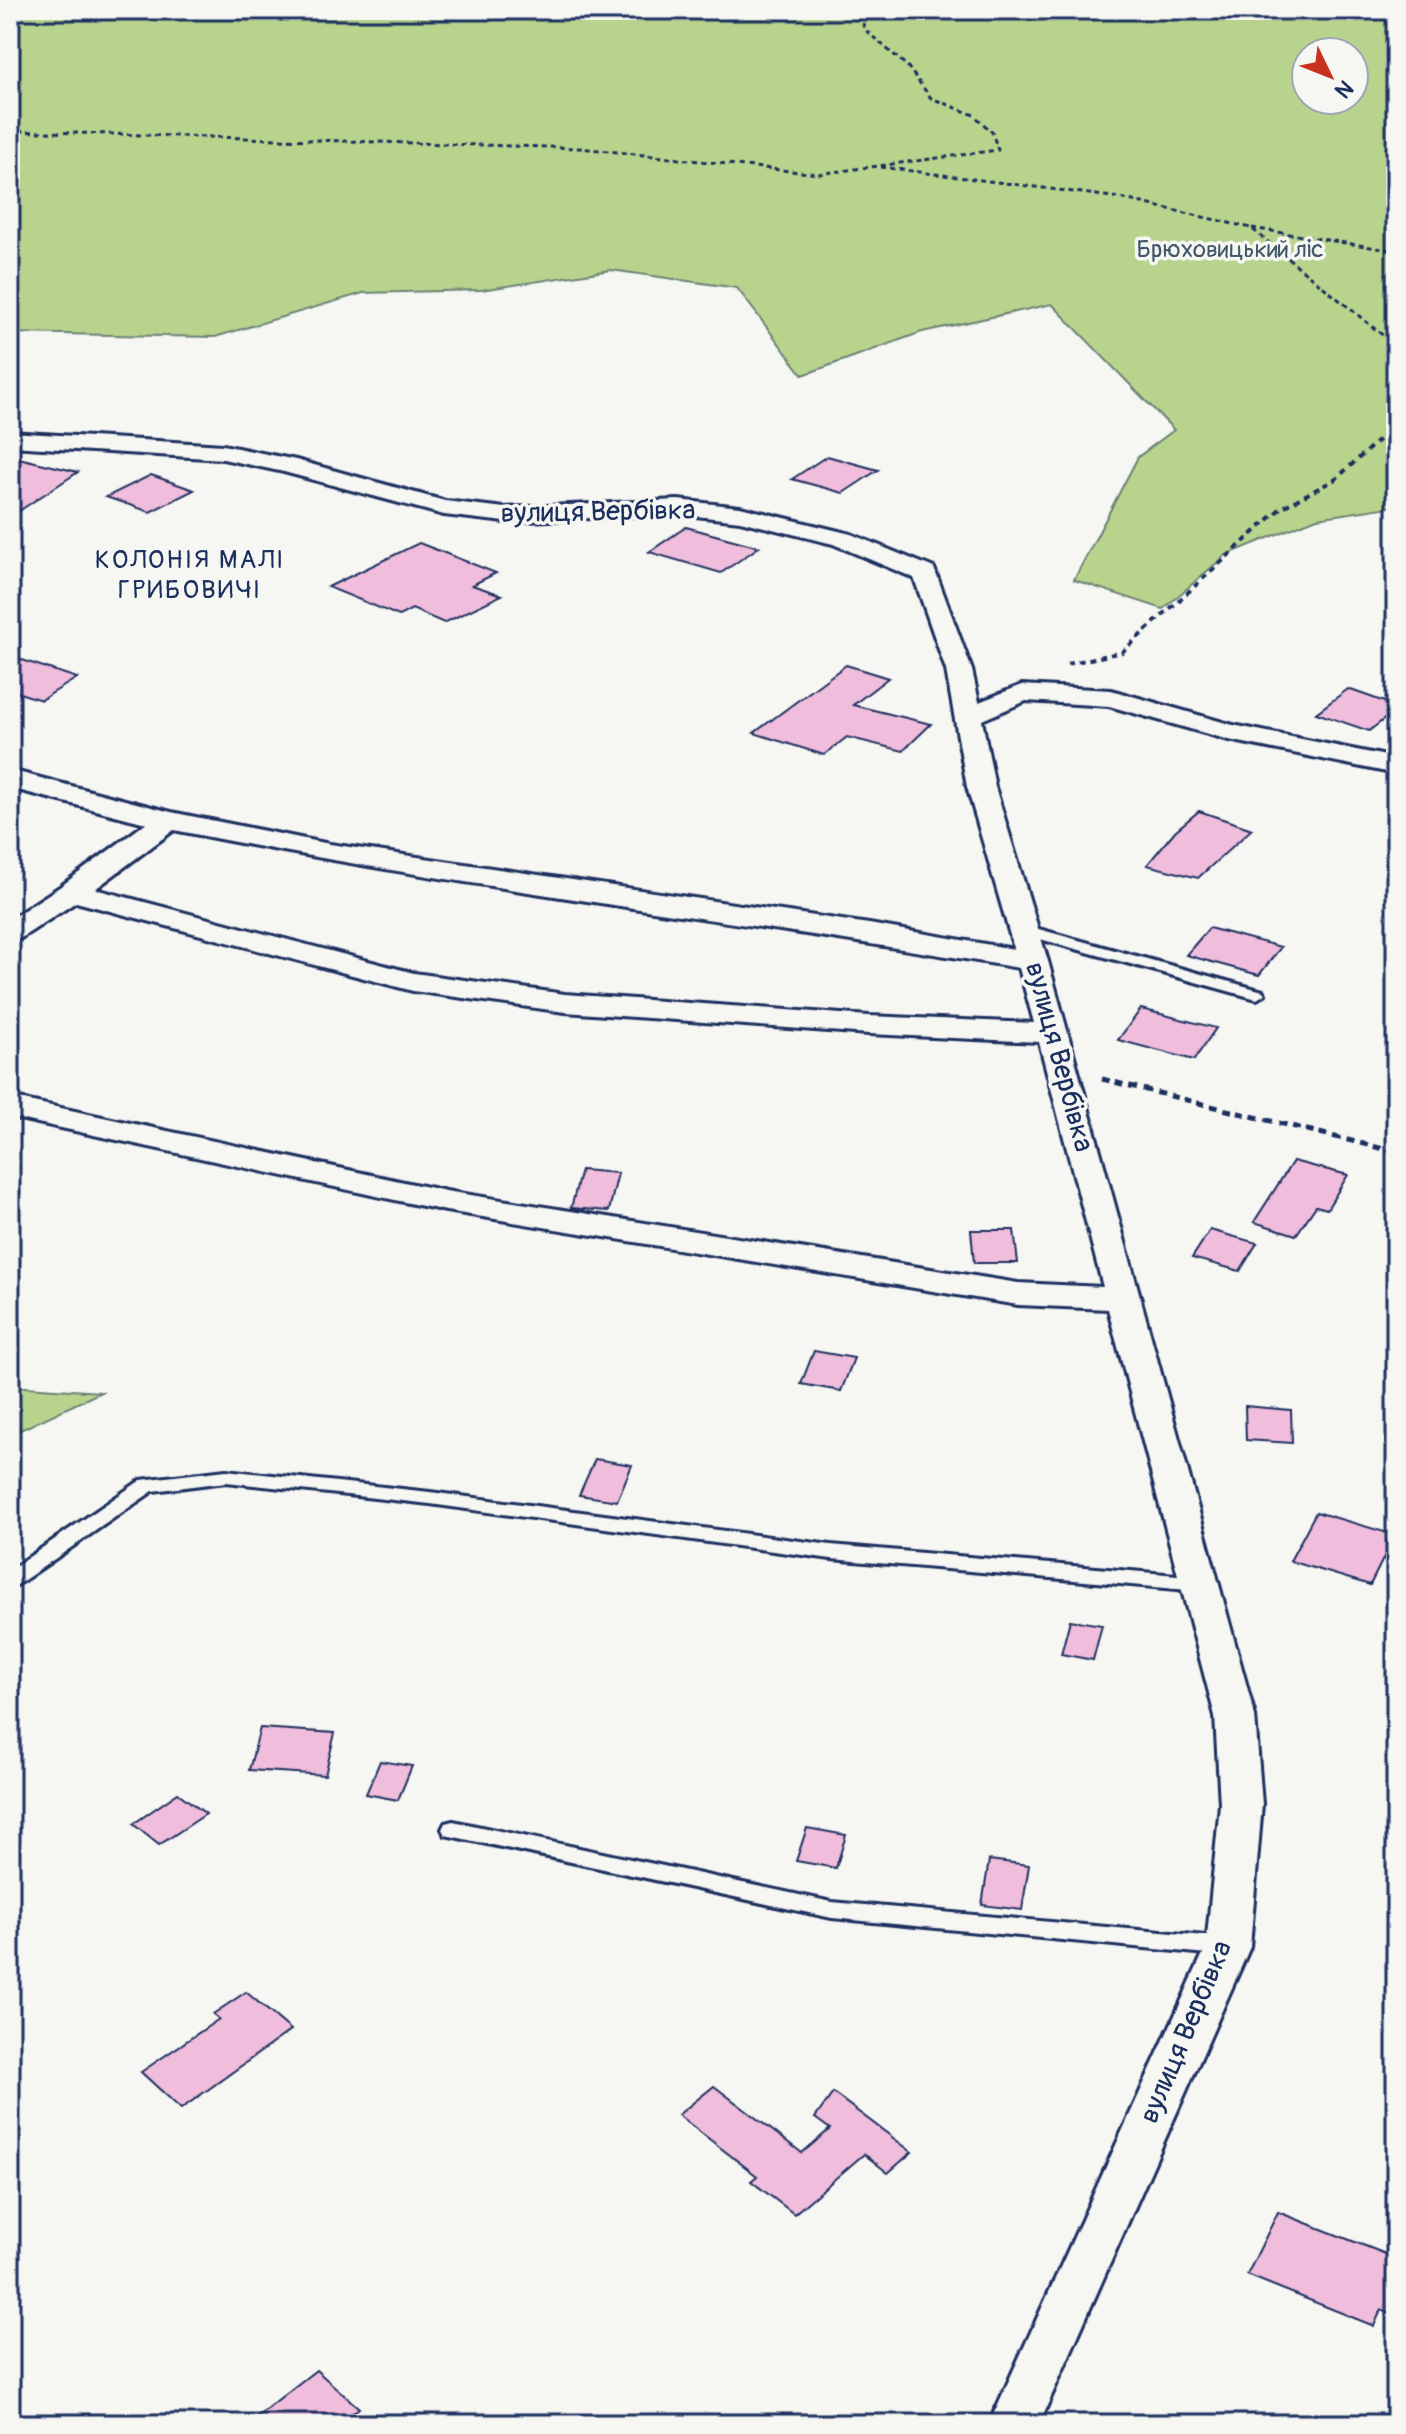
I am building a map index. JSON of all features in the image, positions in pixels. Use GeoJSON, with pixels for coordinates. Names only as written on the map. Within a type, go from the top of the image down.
{"type":"FeatureCollection","features":[{"type":"Feature","properties":{"kind":"street","name":"вулиця Вербівка"},"geometry":{"type":"LineString","coordinates":[[10,439],[223,452],[287,465],[444,508],[505,515],[678,507],[740,514],[842,539],[925,573],[959,670],[981,787],[1125,1299],[1235,1716],[1241,1804],[1228,1947],[1014,2424]]}},
{"type":"Feature","properties":{"kind":"street"},"geometry":{"type":"LineString","coordinates":[[967,717],[1022,693],[1111,698],[1229,732],[1396,766]]}},
{"type":"Feature","properties":{"kind":"street"},"geometry":{"type":"LineString","coordinates":[[10,779],[169,820],[330,853],[853,931],[1028,946]]}},
{"type":"Feature","properties":{"kind":"street"},"geometry":{"type":"LineString","coordinates":[[10,932],[72,892],[169,820]]}},
{"type":"Feature","properties":{"kind":"street"},"geometry":{"type":"LineString","coordinates":[[72,892],[413,982],[565,1003],[869,1025],[1052,1033]]}},
{"type":"Feature","properties":{"kind":"street"},"geometry":{"type":"LineString","coordinates":[[10,1107],[446,1201],[1018,1294],[1125,1299]]}},
{"type":"Feature","properties":{"kind":"lane"},"geometry":{"type":"LineString","coordinates":[[1028,946],[1257,994]]}},
{"type":"Feature","properties":{"kind":"lane"},"geometry":{"type":"LineString","coordinates":[[10,1580],[148,1485],[226,1476],[430,1498],[831,1552],[1200,1584]]}},
{"type":"Feature","properties":{"kind":"lane"},"geometry":{"type":"LineString","coordinates":[[453,1829],[832,1910],[1228,1947]]}},
{"type":"Feature","properties":{"kind":"path"},"geometry":{"type":"LineString","coordinates":[[10,131],[580,148],[818,174],[998,150],[992,132],[974,115],[931,98],[907,66],[864,29],[861,10]]}},
{"type":"Feature","properties":{"kind":"path"},"geometry":{"type":"LineString","coordinates":[[872,166],[1120,198],[1251,228],[1396,251]]}},
{"type":"Feature","properties":{"kind":"path"},"geometry":{"type":"LineString","coordinates":[[1251,228],[1396,346]]}},
{"type":"Feature","properties":{"kind":"path"},"geometry":{"type":"LineString","coordinates":[[1066,664],[1122,652],[1281,508],[1336,479],[1396,424]]}},
{"type":"Feature","properties":{"kind":"path"},"geometry":{"type":"LineString","coordinates":[[1062,1070],[1235,1110],[1396,1152]]}},
{"type":"Feature","properties":{"kind":"green space","name":"Брюховицький ліс"},"geometry":{"type":"Polygon","coordinates":[[[10,10],[1396,10],[1396,506],[1317,518],[1226,555],[1163,609],[1074,580],[1138,457],[1174,430],[1052,304],[922,332],[803,375],[737,288],[611,270],[481,290],[363,293],[215,337],[10,333],[10,10]]]}},
{"type":"Feature","properties":{"kind":"green space"},"geometry":{"type":"Polygon","coordinates":[[[10,1386],[101,1392],[10,1435],[10,1386]]]}},
{"type":"Feature","properties":{"kind":"building"},"geometry":{"type":"Polygon","coordinates":[[[10,456],[78,472],[10,517],[10,456]]]}},
{"type":"Feature","properties":{"kind":"building"},"geometry":{"type":"Polygon","coordinates":[[[827,456],[878,470],[843,493],[792,479],[827,456]]]}},
{"type":"Feature","properties":{"kind":"building"},"geometry":{"type":"Polygon","coordinates":[[[151,475],[194,490],[150,512],[106,497],[151,475]]]}},
{"type":"Feature","properties":{"kind":"building"},"geometry":{"type":"Polygon","coordinates":[[[686,527],[759,547],[721,573],[649,552],[686,527]]]}},
{"type":"Feature","properties":{"kind":"building"},"geometry":{"type":"Polygon","coordinates":[[[419,543],[496,573],[472,585],[502,595],[444,623],[412,609],[399,616],[328,587],[419,543]]]}},
{"type":"Feature","properties":{"kind":"building"},"geometry":{"type":"Polygon","coordinates":[[[10,656],[77,678],[41,700],[10,690],[10,656]]]}},
{"type":"Feature","properties":{"kind":"building"},"geometry":{"type":"Polygon","coordinates":[[[846,665],[888,678],[853,705],[931,724],[903,751],[847,737],[824,755],[754,733],[846,665]]]}},
{"type":"Feature","properties":{"kind":"building"},"geometry":{"type":"Polygon","coordinates":[[[1348,689],[1396,706],[1396,710],[1369,731],[1316,713],[1348,689]]]}},
{"type":"Feature","properties":{"kind":"building"},"geometry":{"type":"Polygon","coordinates":[[[1199,811],[1252,829],[1198,878],[1147,865],[1175,831],[1199,811]]]}},
{"type":"Feature","properties":{"kind":"building"},"geometry":{"type":"Polygon","coordinates":[[[1209,928],[1281,947],[1259,975],[1186,955],[1209,928]]]}},
{"type":"Feature","properties":{"kind":"building"},"geometry":{"type":"Polygon","coordinates":[[[1141,1009],[1216,1028],[1194,1060],[1118,1040],[1141,1009]]]}},
{"type":"Feature","properties":{"kind":"building"},"geometry":{"type":"Polygon","coordinates":[[[1293,1161],[1348,1175],[1327,1209],[1316,1206],[1296,1235],[1254,1222],[1293,1161]]]}},
{"type":"Feature","properties":{"kind":"building"},"geometry":{"type":"Polygon","coordinates":[[[581,1170],[618,1173],[609,1211],[571,1208],[581,1170]]]}},
{"type":"Feature","properties":{"kind":"building"},"geometry":{"type":"Polygon","coordinates":[[[971,1230],[1014,1230],[1018,1263],[974,1263],[971,1230]]]}},
{"type":"Feature","properties":{"kind":"building"},"geometry":{"type":"Polygon","coordinates":[[[1210,1230],[1257,1243],[1240,1271],[1192,1258],[1210,1230]]]}},
{"type":"Feature","properties":{"kind":"building"},"geometry":{"type":"Polygon","coordinates":[[[814,1351],[854,1358],[841,1391],[801,1384],[814,1351]]]}},
{"type":"Feature","properties":{"kind":"building"},"geometry":{"type":"Polygon","coordinates":[[[1245,1406],[1291,1410],[1292,1443],[1246,1440],[1245,1406]]]}},
{"type":"Feature","properties":{"kind":"building"},"geometry":{"type":"Polygon","coordinates":[[[595,1459],[632,1465],[617,1501],[579,1495],[595,1459]]]}},
{"type":"Feature","properties":{"kind":"building"},"geometry":{"type":"Polygon","coordinates":[[[1316,1512],[1395,1535],[1370,1585],[1290,1561],[1316,1512]]]}},
{"type":"Feature","properties":{"kind":"building"},"geometry":{"type":"Polygon","coordinates":[[[1070,1620],[1102,1625],[1093,1660],[1061,1654],[1070,1620]]]}},
{"type":"Feature","properties":{"kind":"building"},"geometry":{"type":"Polygon","coordinates":[[[260,1728],[335,1733],[325,1775],[249,1770],[260,1728]]]}},
{"type":"Feature","properties":{"kind":"building"},"geometry":{"type":"Polygon","coordinates":[[[380,1761],[412,1766],[398,1800],[366,1794],[380,1761]]]}},
{"type":"Feature","properties":{"kind":"building"},"geometry":{"type":"Polygon","coordinates":[[[178,1793],[206,1814],[159,1845],[133,1824],[178,1793]]]}},
{"type":"Feature","properties":{"kind":"building"},"geometry":{"type":"Polygon","coordinates":[[[807,1828],[846,1835],[836,1868],[796,1861],[807,1828]]]}},
{"type":"Feature","properties":{"kind":"building"},"geometry":{"type":"Polygon","coordinates":[[[989,1860],[1029,1865],[1022,1910],[982,1905],[989,1860]]]}},
{"type":"Feature","properties":{"kind":"building"},"geometry":{"type":"Polygon","coordinates":[[[246,1992],[291,2030],[181,2109],[141,2072],[219,2019],[213,2014],[246,1992]]]}},
{"type":"Feature","properties":{"kind":"building"},"geometry":{"type":"Polygon","coordinates":[[[714,2086],[802,2153],[830,2129],[815,2118],[833,2093],[912,2152],[888,2173],[864,2154],[794,2214],[751,2181],[757,2176],[678,2115],[714,2086]]]}},
{"type":"Feature","properties":{"kind":"building"},"geometry":{"type":"Polygon","coordinates":[[[1278,2212],[1396,2258],[1396,2317],[1381,2310],[1374,2326],[1247,2275],[1278,2212]]]}},
{"type":"Feature","properties":{"kind":"building"},"geometry":{"type":"Polygon","coordinates":[[[316,2370],[359,2408],[339,2424],[247,2424],[316,2370]]]}},
{"type":"Feature","properties":{"kind":"district","name":"КОЛОНІЯ МАЛІ ГРИБОВИЧІ"},"geometry":{"type":"Point","coordinates":[190,575]}}]}
